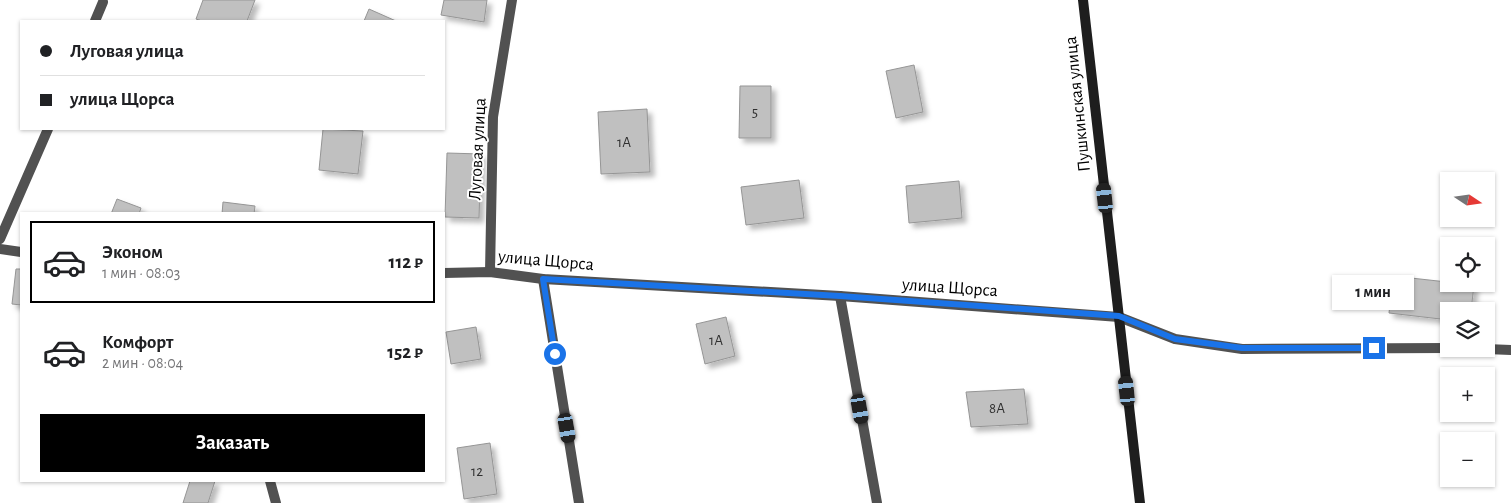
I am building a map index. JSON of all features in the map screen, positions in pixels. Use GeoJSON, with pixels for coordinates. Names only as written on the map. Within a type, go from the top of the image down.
{"type":"FeatureCollection","features":[{"type":"Feature","properties":{"kind":"street","name":"Луговая улица"},"geometry":{"type":"LineString","coordinates":[[490,272],[492,117],[512,0]]}},
{"type":"Feature","properties":{"kind":"street","name":"Пушкинская улица"},"geometry":{"type":"LineString","coordinates":[[1083,0],[1140,503]]}},
{"type":"Feature","properties":{"kind":"street"},"geometry":{"type":"LineString","coordinates":[[95,20],[103,2]]}},
{"type":"Feature","properties":{"kind":"street"},"geometry":{"type":"LineString","coordinates":[[0,239],[48,130]]}},
{"type":"Feature","properties":{"kind":"street"},"geometry":{"type":"LineString","coordinates":[[0,249],[20,252]]}},
{"type":"Feature","properties":{"kind":"street","name":"улица Щорса"},"geometry":{"type":"LineString","coordinates":[[445,273],[490,272],[543,279],[840,296],[1119,316],[1175,339],[1242,348],[1440,348]]}},
{"type":"Feature","properties":{"kind":"street"},"geometry":{"type":"LineString","coordinates":[[543,279],[579,503]]}},
{"type":"Feature","properties":{"kind":"street"},"geometry":{"type":"LineString","coordinates":[[840,296],[877,503]]}},
{"type":"Feature","properties":{"kind":"street"},"geometry":{"type":"LineString","coordinates":[[1495,349],[1511,350]]}},
{"type":"Feature","properties":{"kind":"street"},"geometry":{"type":"LineString","coordinates":[[270,482],[276,503]]}},
{"type":"Feature","properties":{"kind":"building"},"geometry":{"type":"Polygon","coordinates":[[[203,0],[255,0],[247,20],[196,19],[203,0]]]}},
{"type":"Feature","properties":{"kind":"building"},"geometry":{"type":"Polygon","coordinates":[[[444,0],[487,0],[484,22],[441,15],[444,0]]]}},
{"type":"Feature","properties":{"kind":"building"},"geometry":{"type":"Polygon","coordinates":[[[369,9],[394,20],[364,20],[369,9]]]}},
{"type":"Feature","properties":{"kind":"building"},"geometry":{"type":"Polygon","coordinates":[[[914,65],[923,112],[896,118],[886,71],[914,65]]]}},
{"type":"Feature","properties":{"kind":"building"},"geometry":{"type":"Polygon","coordinates":[[[740,86],[771,86],[771,138],[739,138],[740,86]]]}},
{"type":"Feature","properties":{"kind":"building"},"geometry":{"type":"Polygon","coordinates":[[[647,109],[650,172],[601,174],[598,112],[647,109]]]}},
{"type":"Feature","properties":{"kind":"building"},"geometry":{"type":"Polygon","coordinates":[[[323,130],[363,131],[358,174],[319,170],[323,130]]]}},
{"type":"Feature","properties":{"kind":"building"},"geometry":{"type":"Polygon","coordinates":[[[447,153],[481,154],[479,218],[445,217],[447,153]]]}},
{"type":"Feature","properties":{"kind":"building"},"geometry":{"type":"Polygon","coordinates":[[[799,180],[804,218],[746,225],[741,187],[799,180]]]}},
{"type":"Feature","properties":{"kind":"building"},"geometry":{"type":"Polygon","coordinates":[[[959,181],[962,218],[909,223],[906,186],[959,181]]]}},
{"type":"Feature","properties":{"kind":"building"},"geometry":{"type":"Polygon","coordinates":[[[117,199],[141,208],[140,212],[112,212],[117,199]]]}},
{"type":"Feature","properties":{"kind":"building"},"geometry":{"type":"Polygon","coordinates":[[[223,202],[255,206],[254,212],[222,212],[223,202]]]}},
{"type":"Feature","properties":{"kind":"building"},"geometry":{"type":"Polygon","coordinates":[[[16,269],[20,269],[20,305],[12,304],[16,269]]]}},
{"type":"Feature","properties":{"kind":"building"},"geometry":{"type":"Polygon","coordinates":[[[1393,276],[1440,281],[1440,292],[1473,292],[1472,302],[1440,302],[1440,319],[1389,313],[1393,276]]]}},
{"type":"Feature","properties":{"kind":"building"},"geometry":{"type":"Polygon","coordinates":[[[726,317],[735,356],[705,364],[696,324],[726,317]]]}},
{"type":"Feature","properties":{"kind":"building"},"geometry":{"type":"Polygon","coordinates":[[[476,327],[481,359],[451,364],[446,332],[476,327]]]}},
{"type":"Feature","properties":{"kind":"building"},"geometry":{"type":"Polygon","coordinates":[[[1024,389],[1028,424],[971,427],[966,392],[1024,389]]]}},
{"type":"Feature","properties":{"kind":"building"},"geometry":{"type":"Polygon","coordinates":[[[490,443],[497,494],[464,499],[457,448],[490,443]]]}},
{"type":"Feature","properties":{"kind":"building"},"geometry":{"type":"Polygon","coordinates":[[[190,482],[215,482],[208,503],[183,503],[190,482]]]}},
{"type":"Feature","properties":{"kind":"route"},"geometry":{"type":"LineString","coordinates":[[555,354],[543,279],[840,296],[1119,316],[1175,339],[1242,348],[1374,348]]}}]}
